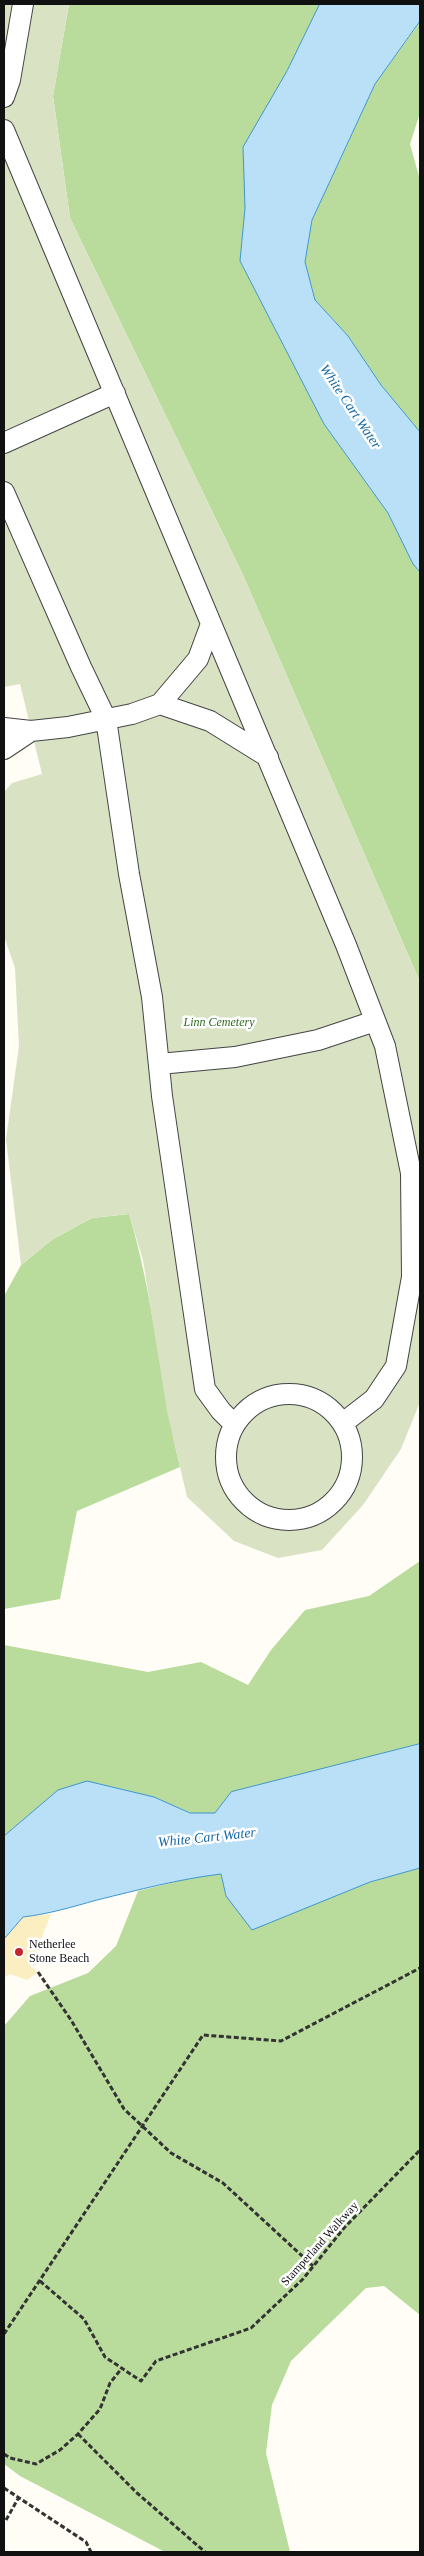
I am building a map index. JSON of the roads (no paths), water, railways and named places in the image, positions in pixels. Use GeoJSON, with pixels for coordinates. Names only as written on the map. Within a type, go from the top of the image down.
{"type":"FeatureCollection","features":[{"type":"Feature","properties":{"kind":"lane"},"geometry":{"type":"LineString","coordinates":[[4,97],[10,80],[23,4]]}},
{"type":"Feature","properties":{"kind":"lane"},"geometry":{"type":"LineString","coordinates":[[4,130],[268,757],[346,945],[385,1046],[411,1172],[412,1277],[396,1366],[374,1399],[342,1423]]}},
{"type":"Feature","properties":{"kind":"lane"},"geometry":{"type":"LineString","coordinates":[[4,443],[115,393]]}},
{"type":"Feature","properties":{"kind":"lane"},"geometry":{"type":"LineString","coordinates":[[4,492],[106,719],[129,874],[152,996],[159,1064],[205,1389],[220,1411],[234,1424]]}},
{"type":"Feature","properties":{"kind":"lane"},"geometry":{"type":"LineString","coordinates":[[4,728],[31,731],[132,714],[160,704],[198,659],[211,624]]}},
{"type":"Feature","properties":{"kind":"lane"},"geometry":{"type":"LineString","coordinates":[[160,704],[210,721],[268,757]]}},
{"type":"Feature","properties":{"kind":"lane"},"geometry":{"type":"LineString","coordinates":[[4,749],[31,731]]}},
{"type":"Feature","properties":{"kind":"lane"},"geometry":{"type":"LineString","coordinates":[[159,1064],[235,1057],[318,1040],[375,1021]]}},
{"type":"Feature","properties":{"kind":"lane"},"geometry":{"type":"LineString","coordinates":[[288,1394],[310,1397],[328,1407],[342,1423],[351,1443],[352,1464],[347,1484],[336,1501],[319,1514],[300,1520],[279,1521],[254,1510],[243,1502],[231,1485],[226,1465],[226,1444],[234,1424],[248,1408],[267,1398],[288,1394]]}},
{"type":"Feature","properties":{"kind":"water","name":"White Cart Water"},"geometry":{"type":"Polygon","coordinates":[[[320,4],[420,4],[420,21],[375,84],[312,220],[305,262],[315,300],[348,336],[381,385],[420,432],[420,572],[413,564],[388,513],[324,424],[240,261],[245,208],[243,147],[287,71],[320,4]]]}},
{"type":"Feature","properties":{"kind":"water","name":"White Cart Water"},"geometry":{"type":"Polygon","coordinates":[[[420,1744],[420,1868],[370,1882],[252,1930],[226,1896],[221,1874],[159,1885],[51,1912],[23,1917],[4,1939],[4,1836],[58,1790],[87,1781],[154,1797],[190,1813],[215,1813],[231,1792],[420,1744]]]}},
{"type":"Feature","properties":{"kind":"place","name":"Netherlee Stone Beach"},"geometry":{"type":"Point","coordinates":[19,1952]}},
{"type":"Feature","properties":{"kind":"park label","name":"Linn Cemetery"},"geometry":{"type":"Point","coordinates":[219,1023]}}]}
